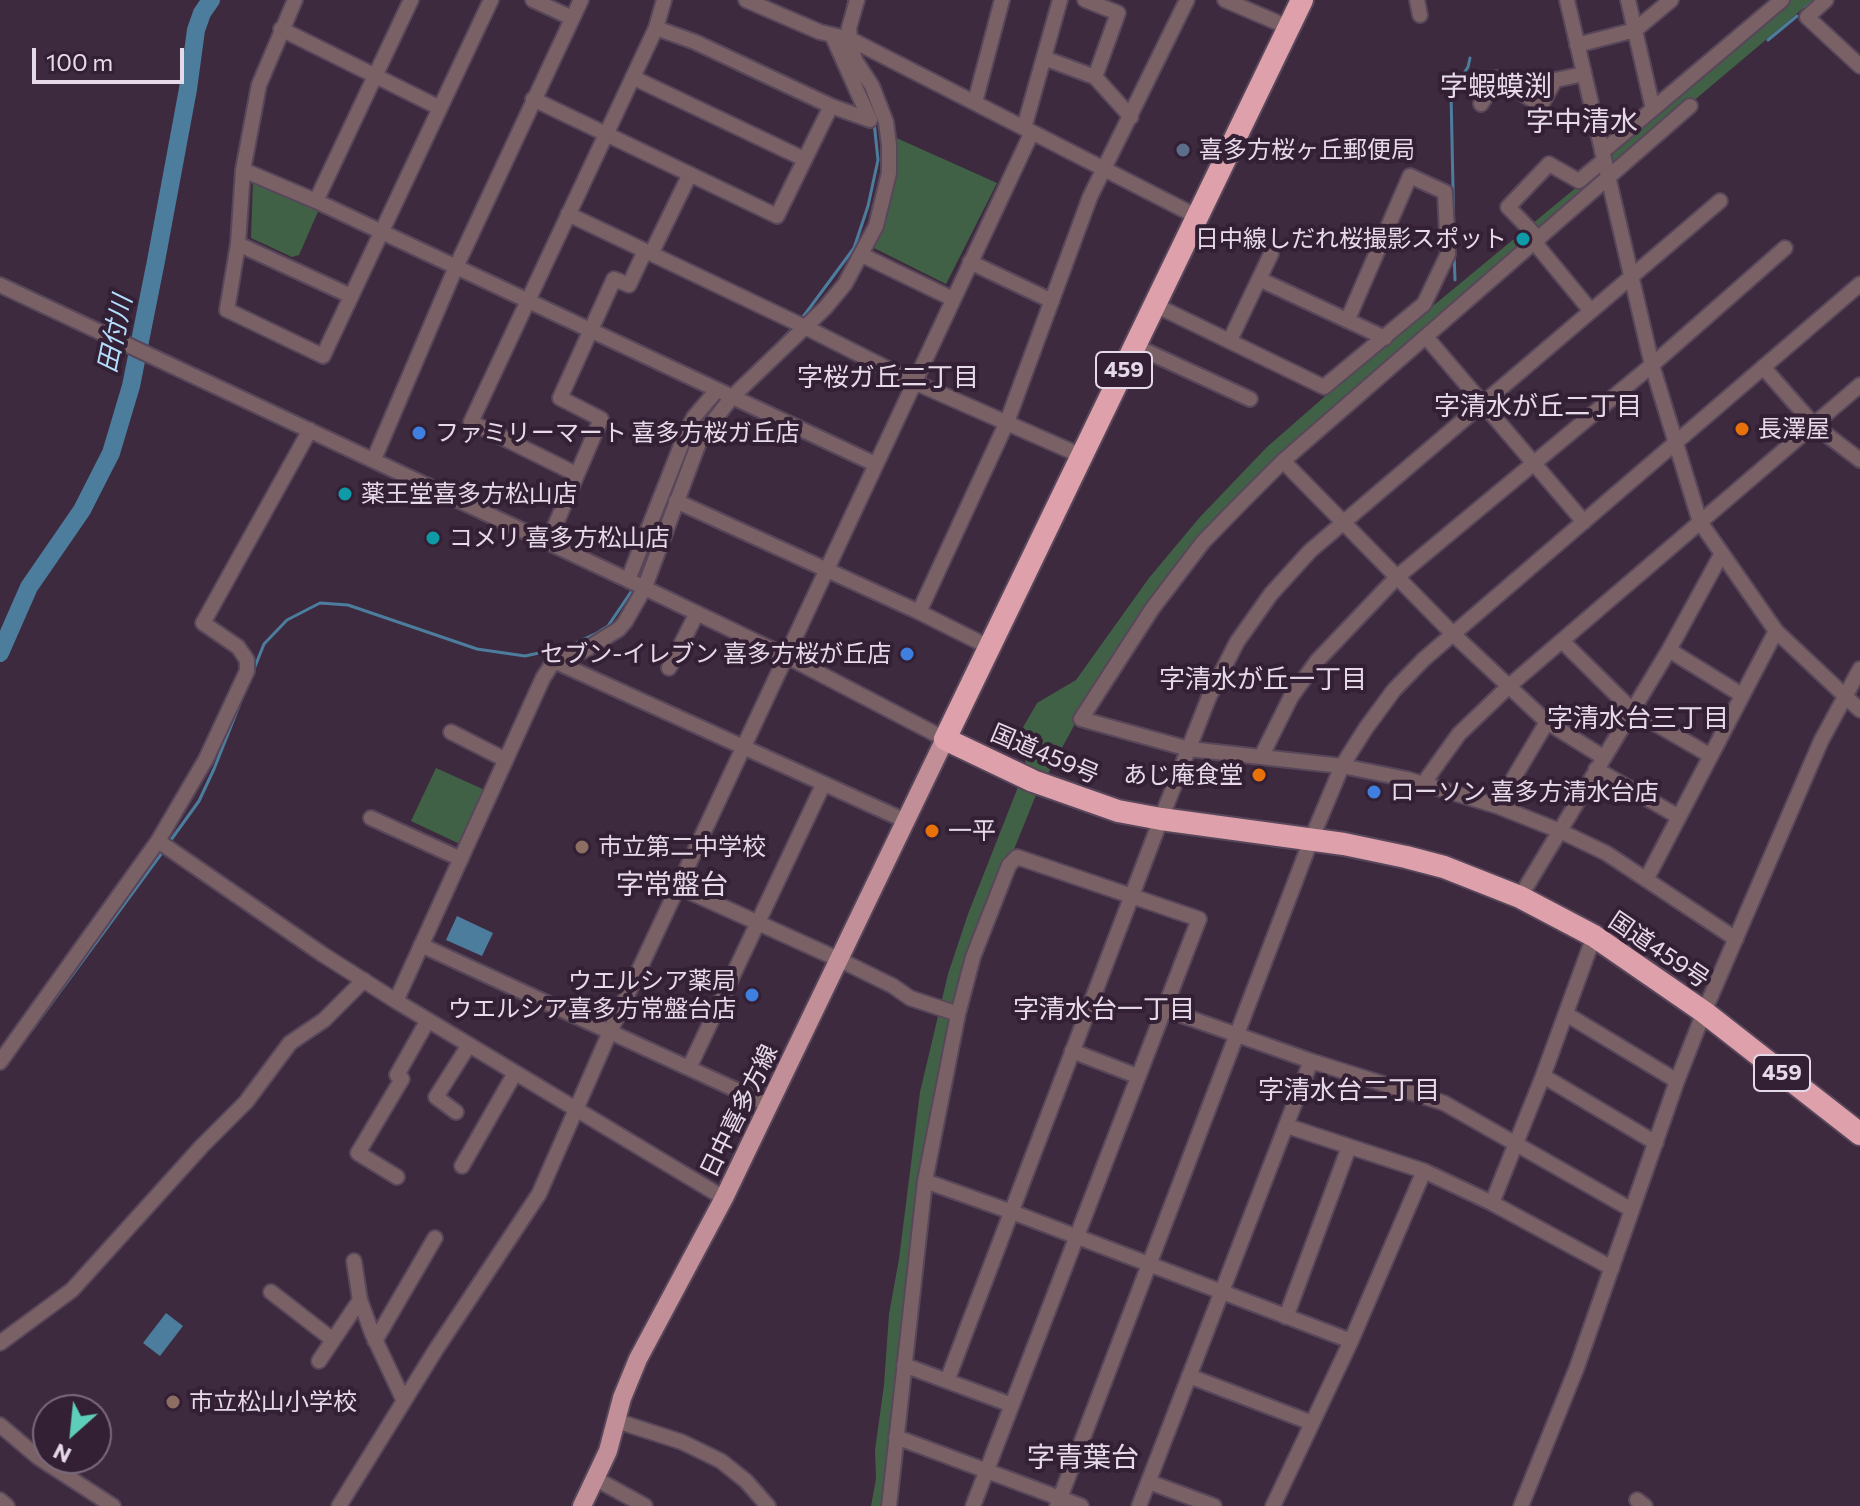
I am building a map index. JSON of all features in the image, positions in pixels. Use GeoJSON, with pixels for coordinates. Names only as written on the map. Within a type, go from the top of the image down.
{"type":"FeatureCollection","features":[{"type":"Feature","properties":{"kind":"highway","name":"459"},"geometry":{"type":"LineString","coordinates":[[945,739],[1302,0]]}},
{"type":"Feature","properties":{"kind":"highway","name":"国道459号"},"geometry":{"type":"LineString","coordinates":[[945,739],[1033,781],[1118,811],[1406,857],[1444,867],[1520,897],[1594,936],[1704,1012],[1860,1134]]}},
{"type":"Feature","properties":{"kind":"main road","name":"日中喜多方線"},"geometry":{"type":"LineString","coordinates":[[582,1506],[608,1451],[622,1398],[638,1359],[724,1198],[945,739]]}},
{"type":"Feature","properties":{"kind":"street"},"geometry":{"type":"LineString","coordinates":[[295,0],[259,85],[243,170],[238,244],[227,310],[323,356],[491,0]]}},
{"type":"Feature","properties":{"kind":"street"},"geometry":{"type":"LineString","coordinates":[[316,201],[411,0]]}},
{"type":"Feature","properties":{"kind":"street"},"geometry":{"type":"LineString","coordinates":[[533,0],[572,18]]}},
{"type":"Feature","properties":{"kind":"street"},"geometry":{"type":"LineString","coordinates":[[374,459],[456,267],[581,0]]}},
{"type":"Feature","properties":{"kind":"street"},"geometry":{"type":"LineString","coordinates":[[576,474],[471,422],[634,78],[656,28],[664,0]]}},
{"type":"Feature","properties":{"kind":"street"},"geometry":{"type":"LineString","coordinates":[[746,0],[832,35],[850,39],[1196,216]]}},
{"type":"Feature","properties":{"kind":"street"},"geometry":{"type":"LineString","coordinates":[[396,1001],[543,678],[554,661],[585,650],[619,629],[644,589],[696,446],[709,424],[845,284],[876,226],[889,173],[889,145],[886,122],[872,86],[855,60],[850,39],[849,28],[857,0]]}},
{"type":"Feature","properties":{"kind":"street"},"geometry":{"type":"LineString","coordinates":[[975,102],[1002,0]]}},
{"type":"Feature","properties":{"kind":"street"},"geometry":{"type":"LineString","coordinates":[[339,1506],[539,1194],[609,1034],[745,749],[1028,130],[1060,0]]}},
{"type":"Feature","properties":{"kind":"street"},"geometry":{"type":"LineString","coordinates":[[1085,0],[1118,13],[1095,77]]}},
{"type":"Feature","properties":{"kind":"street"},"geometry":{"type":"LineString","coordinates":[[919,612],[1007,422],[1090,197],[1187,0]]}},
{"type":"Feature","properties":{"kind":"street"},"geometry":{"type":"LineString","coordinates":[[1417,0],[1420,15]]}},
{"type":"Feature","properties":{"kind":"street"},"geometry":{"type":"LineString","coordinates":[[1567,0],[1652,365],[1700,522],[1776,631],[1860,710]]}},
{"type":"Feature","properties":{"kind":"street"},"geometry":{"type":"LineString","coordinates":[[1628,0],[1653,109]]}},
{"type":"Feature","properties":{"kind":"street"},"geometry":{"type":"LineString","coordinates":[[1577,45],[1635,30],[1671,0]]}},
{"type":"Feature","properties":{"kind":"street"},"geometry":{"type":"LineString","coordinates":[[1591,311],[1508,207],[1549,164],[1579,181],[1653,109],[1782,0]]}},
{"type":"Feature","properties":{"kind":"street"},"geometry":{"type":"LineString","coordinates":[[1826,0],[1807,17],[1860,66]]}},
{"type":"Feature","properties":{"kind":"street"},"geometry":{"type":"LineString","coordinates":[[1231,1],[1288,27]]}},
{"type":"Feature","properties":{"kind":"street"},"geometry":{"type":"LineString","coordinates":[[656,28],[695,42],[831,106],[870,120],[832,35]]}},
{"type":"Feature","properties":{"kind":"street"},"geometry":{"type":"LineString","coordinates":[[281,29],[440,108]]}},
{"type":"Feature","properties":{"kind":"street"},"geometry":{"type":"LineString","coordinates":[[1044,58],[1095,77],[1131,117]]}},
{"type":"Feature","properties":{"kind":"street"},"geometry":{"type":"LineString","coordinates":[[1481,104],[1497,78],[1541,105],[1555,80],[1584,74]]}},
{"type":"Feature","properties":{"kind":"street"},"geometry":{"type":"LineString","coordinates":[[634,78],[804,159]]}},
{"type":"Feature","properties":{"kind":"street"},"geometry":{"type":"LineString","coordinates":[[533,99],[777,216],[831,106]]}},
{"type":"Feature","properties":{"kind":"street"},"geometry":{"type":"LineString","coordinates":[[1690,106],[1283,461],[1203,542],[1145,619],[1081,719],[1189,749],[1342,766],[1423,784],[1497,806],[1606,853],[1736,939]]}},
{"type":"Feature","properties":{"kind":"street"},"geometry":{"type":"LineString","coordinates":[[243,170],[316,201],[875,464]]}},
{"type":"Feature","properties":{"kind":"street"},"geometry":{"type":"LineString","coordinates":[[548,542],[601,419],[560,398],[614,279],[629,285],[690,174]]}},
{"type":"Feature","properties":{"kind":"street"},"geometry":{"type":"LineString","coordinates":[[1155,305],[1324,387],[1424,304],[1448,254],[1445,192],[1410,176],[1348,319]]}},
{"type":"Feature","properties":{"kind":"street"},"geometry":{"type":"LineString","coordinates":[[947,1381],[1189,749],[1223,670],[1252,619],[1288,573],[1343,522],[1720,201]]}},
{"type":"Feature","properties":{"kind":"street"},"geometry":{"type":"LineString","coordinates":[[568,214],[914,382],[1082,456]]}},
{"type":"Feature","properties":{"kind":"street"},"geometry":{"type":"LineString","coordinates":[[238,244],[351,296]]}},
{"type":"Feature","properties":{"kind":"street"},"geometry":{"type":"LineString","coordinates":[[1261,757],[1291,697],[1317,661],[1397,577],[1652,365],[1785,248]]}},
{"type":"Feature","properties":{"kind":"street"},"geometry":{"type":"LineString","coordinates":[[1230,340],[1271,254]]}},
{"type":"Feature","properties":{"kind":"street"},"geometry":{"type":"LineString","coordinates":[[862,255],[953,299]]}},
{"type":"Feature","properties":{"kind":"street"},"geometry":{"type":"LineString","coordinates":[[970,262],[1052,301]]}},
{"type":"Feature","properties":{"kind":"street"},"geometry":{"type":"LineString","coordinates":[[1259,279],[1385,338]]}},
{"type":"Feature","properties":{"kind":"street"},"geometry":{"type":"LineString","coordinates":[[1058,1502],[1342,766],[1394,690],[1453,634],[1860,284]]}},
{"type":"Feature","properties":{"kind":"street"},"geometry":{"type":"LineString","coordinates":[[0,285],[697,613],[945,739]]}},
{"type":"Feature","properties":{"kind":"street"},"geometry":{"type":"LineString","coordinates":[[1426,337],[1584,522]]}},
{"type":"Feature","properties":{"kind":"street"},"geometry":{"type":"LineString","coordinates":[[1135,346],[1250,399]]}},
{"type":"Feature","properties":{"kind":"street"},"geometry":{"type":"LineString","coordinates":[[1763,367],[1814,425],[1860,460]]}},
{"type":"Feature","properties":{"kind":"street"},"geometry":{"type":"LineString","coordinates":[[1423,784],[1459,734],[1509,686],[1860,385]]}},
{"type":"Feature","properties":{"kind":"street"},"geometry":{"type":"LineString","coordinates":[[628,580],[686,433],[694,417],[717,390]]}},
{"type":"Feature","properties":{"kind":"street"},"geometry":{"type":"LineString","coordinates":[[0,1062],[158,841],[206,759],[247,671],[247,660],[244,653],[203,623],[310,430]]}},
{"type":"Feature","properties":{"kind":"street"},"geometry":{"type":"LineString","coordinates":[[1283,461],[1453,634],[1547,722],[1679,817]]}},
{"type":"Feature","properties":{"kind":"street"},"geometry":{"type":"LineString","coordinates":[[676,501],[991,648]]}},
{"type":"Feature","properties":{"kind":"street"},"geometry":{"type":"LineString","coordinates":[[1520,897],[1669,650],[1721,555]]}},
{"type":"Feature","properties":{"kind":"street"},"geometry":{"type":"LineString","coordinates":[[669,668],[697,613]]}},
{"type":"Feature","properties":{"kind":"street"},"geometry":{"type":"LineString","coordinates":[[1647,878],[1776,631]]}},
{"type":"Feature","properties":{"kind":"street"},"geometry":{"type":"LineString","coordinates":[[1562,641],[1632,710],[1711,756]]}},
{"type":"Feature","properties":{"kind":"street"},"geometry":{"type":"LineString","coordinates":[[1669,650],[1742,695]]}},
{"type":"Feature","properties":{"kind":"street"},"geometry":{"type":"LineString","coordinates":[[554,661],[906,821]]}},
{"type":"Feature","properties":{"kind":"street"},"geometry":{"type":"LineString","coordinates":[[1521,1506],[1577,1367],[1704,1012],[1821,741],[1860,669]]}},
{"type":"Feature","properties":{"kind":"street"},"geometry":{"type":"LineString","coordinates":[[1497,806],[1547,722]]}},
{"type":"Feature","properties":{"kind":"street"},"geometry":{"type":"LineString","coordinates":[[451,732],[506,760]]}},
{"type":"Feature","properties":{"kind":"street"},"geometry":{"type":"LineString","coordinates":[[689,1068],[823,785]]}},
{"type":"Feature","properties":{"kind":"street"},"geometry":{"type":"LineString","coordinates":[[371,818],[461,859]]}},
{"type":"Feature","properties":{"kind":"street"},"geometry":{"type":"LineString","coordinates":[[158,841],[396,1001],[724,1198]]}},
{"type":"Feature","properties":{"kind":"street"},"geometry":{"type":"LineString","coordinates":[[889,1506],[925,1181],[958,1014],[973,957],[1009,865],[1017,857],[1199,919],[973,1506]]}},
{"type":"Feature","properties":{"kind":"street"},"geometry":{"type":"LineString","coordinates":[[679,887],[840,960],[893,986],[910,998],[958,1014]]}},
{"type":"Feature","properties":{"kind":"street"},"geometry":{"type":"LineString","coordinates":[[1492,1203],[1594,936]]}},
{"type":"Feature","properties":{"kind":"street"},"geometry":{"type":"LineString","coordinates":[[421,945],[769,1105]]}},
{"type":"Feature","properties":{"kind":"street"},"geometry":{"type":"LineString","coordinates":[[0,1343],[72,1290],[202,1146],[246,1102],[290,1043],[324,1020],[364,980]]}},
{"type":"Feature","properties":{"kind":"street"},"geometry":{"type":"LineString","coordinates":[[1164,1009],[1311,1061],[1444,1103],[1632,1210]]}},
{"type":"Feature","properties":{"kind":"street"},"geometry":{"type":"LineString","coordinates":[[1566,1014],[1677,1081]]}},
{"type":"Feature","properties":{"kind":"street"},"geometry":{"type":"LineString","coordinates":[[397,1177],[358,1153],[402,1079],[397,1075],[428,1020]]}},
{"type":"Feature","properties":{"kind":"street"},"geometry":{"type":"LineString","coordinates":[[456,1112],[436,1097],[469,1045]]}},
{"type":"Feature","properties":{"kind":"street"},"geometry":{"type":"LineString","coordinates":[[1072,1051],[1137,1076]]}},
{"type":"Feature","properties":{"kind":"street"},"geometry":{"type":"LineString","coordinates":[[1139,1506],[1311,1061]]}},
{"type":"Feature","properties":{"kind":"street"},"geometry":{"type":"LineString","coordinates":[[462,1166],[515,1073]]}},
{"type":"Feature","properties":{"kind":"street"},"geometry":{"type":"LineString","coordinates":[[1543,1076],[1656,1143]]}},
{"type":"Feature","properties":{"kind":"street"},"geometry":{"type":"LineString","coordinates":[[1287,1126],[1424,1171],[1492,1203],[1612,1268]]}},
{"type":"Feature","properties":{"kind":"street"},"geometry":{"type":"LineString","coordinates":[[1286,1317],[1349,1147]]}},
{"type":"Feature","properties":{"kind":"street"},"geometry":{"type":"LineString","coordinates":[[1273,1506],[1351,1341],[1424,1171]]}},
{"type":"Feature","properties":{"kind":"street"},"geometry":{"type":"LineString","coordinates":[[925,1181],[1351,1341]]}},
{"type":"Feature","properties":{"kind":"street"},"geometry":{"type":"LineString","coordinates":[[375,1341],[435,1238]]}},
{"type":"Feature","properties":{"kind":"street"},"geometry":{"type":"LineString","coordinates":[[354,1261],[360,1300],[375,1341],[404,1401]]}},
{"type":"Feature","properties":{"kind":"street"},"geometry":{"type":"LineString","coordinates":[[271,1292],[333,1340]]}},
{"type":"Feature","properties":{"kind":"street"},"geometry":{"type":"LineString","coordinates":[[319,1361],[360,1300]]}},
{"type":"Feature","properties":{"kind":"street"},"geometry":{"type":"LineString","coordinates":[[904,1365],[1012,1405]]}},
{"type":"Feature","properties":{"kind":"street"},"geometry":{"type":"LineString","coordinates":[[1189,1376],[1312,1423]]}},
{"type":"Feature","properties":{"kind":"street"},"geometry":{"type":"LineString","coordinates":[[617,1421],[682,1442],[721,1461],[740,1475],[768,1506]]}},
{"type":"Feature","properties":{"kind":"street"},"geometry":{"type":"LineString","coordinates":[[0,1425],[39,1458],[105,1504]]}},
{"type":"Feature","properties":{"kind":"street"},"geometry":{"type":"LineString","coordinates":[[896,1437],[1058,1502],[1081,1506]]}},
{"type":"Feature","properties":{"kind":"street"},"geometry":{"type":"LineString","coordinates":[[596,1479],[645,1506]]}},
{"type":"Feature","properties":{"kind":"street"},"geometry":{"type":"LineString","coordinates":[[1149,1482],[1214,1506]]}},
{"type":"Feature","properties":{"kind":"street"},"geometry":{"type":"LineString","coordinates":[[0,1500],[7,1506]]}},
{"type":"Feature","properties":{"kind":"green space"},"geometry":{"type":"Polygon","coordinates":[[[1790,0],[1813,0],[1614,168],[1611,167],[1609,157],[1612,150],[1790,0]]]}},
{"type":"Feature","properties":{"kind":"green space"},"geometry":{"type":"Polygon","coordinates":[[[892,136],[997,183],[946,284],[874,248],[891,201],[897,165],[892,136]]]}},
{"type":"Feature","properties":{"kind":"green space"},"geometry":{"type":"Polygon","coordinates":[[[1601,167],[1604,176],[1243,498],[1095,687],[1044,781],[1025,772],[1026,746],[1018,736],[1037,703],[1076,680],[1149,578],[1200,517],[1267,447],[1347,377],[1601,167]]]}},
{"type":"Feature","properties":{"kind":"green space"},"geometry":{"type":"Polygon","coordinates":[[[253,180],[320,207],[299,255],[292,257],[251,238],[253,180]]]}},
{"type":"Feature","properties":{"kind":"green space"},"geometry":{"type":"Polygon","coordinates":[[[436,768],[487,791],[462,845],[411,821],[436,768]]]}},
{"type":"Feature","properties":{"kind":"green space"},"geometry":{"type":"Polygon","coordinates":[[[1018,787],[1036,795],[978,938],[957,1005],[885,1506],[871,1506],[876,1479],[875,1450],[889,1314],[920,1092],[948,974],[1018,787]]]}},
{"type":"Feature","properties":{"kind":"water"},"geometry":{"type":"Polygon","coordinates":[[[457,916],[493,933],[482,956],[446,940],[457,916]]]}},
{"type":"Feature","properties":{"kind":"water"},"geometry":{"type":"Polygon","coordinates":[[[166,1313],[183,1326],[160,1356],[143,1343],[166,1313]]]}},
{"type":"Feature","properties":{"kind":"waterway","name":"田付川"},"geometry":{"type":"LineString","coordinates":[[0,653],[29,587],[82,510],[111,453],[131,386],[188,89],[196,30],[211,0]]}},
{"type":"Feature","properties":{"kind":"waterway"},"geometry":{"type":"LineString","coordinates":[[842,33],[849,0]]}},
{"type":"Feature","properties":{"kind":"waterway"},"geometry":{"type":"LineString","coordinates":[[1805,8],[1815,0]]}},
{"type":"Feature","properties":{"kind":"waterway"},"geometry":{"type":"LineString","coordinates":[[1768,40],[1797,16]]}},
{"type":"Feature","properties":{"kind":"waterway"},"geometry":{"type":"LineString","coordinates":[[1454,236],[1451,93],[1468,67],[1470,58]]}},
{"type":"Feature","properties":{"kind":"waterway"},"geometry":{"type":"LineString","coordinates":[[860,80],[872,110]]}},
{"type":"Feature","properties":{"kind":"waterway"},"geometry":{"type":"LineString","coordinates":[[800,321],[854,248],[868,206],[878,160],[874,122]]}},
{"type":"Feature","properties":{"kind":"waterway"},"geometry":{"type":"LineString","coordinates":[[1454,252],[1455,280]]}},
{"type":"Feature","properties":{"kind":"waterway"},"geometry":{"type":"LineString","coordinates":[[766,355],[795,326]]}},
{"type":"Feature","properties":{"kind":"waterway"},"geometry":{"type":"LineString","coordinates":[[697,426],[707,413]]}},
{"type":"Feature","properties":{"kind":"waterway"},"geometry":{"type":"LineString","coordinates":[[637,578],[654,533]]}},
{"type":"Feature","properties":{"kind":"waterway"},"geometry":{"type":"LineString","coordinates":[[254,669],[264,644],[287,620],[320,603],[348,605],[477,649],[525,656],[567,647],[597,633],[608,626],[633,589]]}},
{"type":"Feature","properties":{"kind":"waterway"},"geometry":{"type":"LineString","coordinates":[[168,844],[199,801],[239,706]]}},
{"type":"Feature","properties":{"kind":"waterway"},"geometry":{"type":"LineString","coordinates":[[31,1031],[164,850]]}},
{"type":"Feature","properties":{"kind":"place","name":"喜多方桜ヶ丘郵便局"},"geometry":{"type":"Point","coordinates":[1183,150]}},
{"type":"Feature","properties":{"kind":"place","name":"日中線しだれ桜撮影スポット"},"geometry":{"type":"Point","coordinates":[1523,239]}},
{"type":"Feature","properties":{"kind":"place","name":"長澤屋"},"geometry":{"type":"Point","coordinates":[1742,429]}},
{"type":"Feature","properties":{"kind":"place","name":"ファミリーマート 喜多方桜ガ丘店"},"geometry":{"type":"Point","coordinates":[419,433]}},
{"type":"Feature","properties":{"kind":"place","name":"薬王堂喜多方松山店"},"geometry":{"type":"Point","coordinates":[345,494]}},
{"type":"Feature","properties":{"kind":"place","name":"コメリ 喜多方松山店"},"geometry":{"type":"Point","coordinates":[433,538]}},
{"type":"Feature","properties":{"kind":"place","name":"セブン-イレブン 喜多方桜が丘店"},"geometry":{"type":"Point","coordinates":[907,654]}},
{"type":"Feature","properties":{"kind":"place","name":"あじ庵食堂"},"geometry":{"type":"Point","coordinates":[1259,775]}},
{"type":"Feature","properties":{"kind":"place","name":"ローソン 喜多方清水台店"},"geometry":{"type":"Point","coordinates":[1374,792]}},
{"type":"Feature","properties":{"kind":"place","name":"一平"},"geometry":{"type":"Point","coordinates":[932,831]}},
{"type":"Feature","properties":{"kind":"place","name":"市立第二中学校"},"geometry":{"type":"Point","coordinates":[582,847]}},
{"type":"Feature","properties":{"kind":"place","name":"ウエルシア薬局 ウエルシア喜多方常盤台店"},"geometry":{"type":"Point","coordinates":[752,995]}},
{"type":"Feature","properties":{"kind":"place","name":"市立松山小学校"},"geometry":{"type":"Point","coordinates":[173,1402]}},
{"type":"Feature","properties":{"kind":"district","name":"字蝦蟆渕"},"geometry":{"type":"Point","coordinates":[1496,87]}},
{"type":"Feature","properties":{"kind":"district","name":"字中清水"},"geometry":{"type":"Point","coordinates":[1582,122]}},
{"type":"Feature","properties":{"kind":"district","name":"字桜ガ丘二丁目"},"geometry":{"type":"Point","coordinates":[888,377]}},
{"type":"Feature","properties":{"kind":"district","name":"字清水が丘二丁目"},"geometry":{"type":"Point","coordinates":[1538,406]}},
{"type":"Feature","properties":{"kind":"district","name":"字清水が丘一丁目"},"geometry":{"type":"Point","coordinates":[1263,679]}},
{"type":"Feature","properties":{"kind":"district","name":"字清水台三丁目"},"geometry":{"type":"Point","coordinates":[1638,718]}},
{"type":"Feature","properties":{"kind":"district","name":"字常盤台"},"geometry":{"type":"Point","coordinates":[672,885]}},
{"type":"Feature","properties":{"kind":"district","name":"字清水台一丁目"},"geometry":{"type":"Point","coordinates":[1104,1009]}},
{"type":"Feature","properties":{"kind":"district","name":"字清水台二丁目"},"geometry":{"type":"Point","coordinates":[1349,1090]}},
{"type":"Feature","properties":{"kind":"district","name":"字青葉台"},"geometry":{"type":"Point","coordinates":[1083,1458]}}]}
